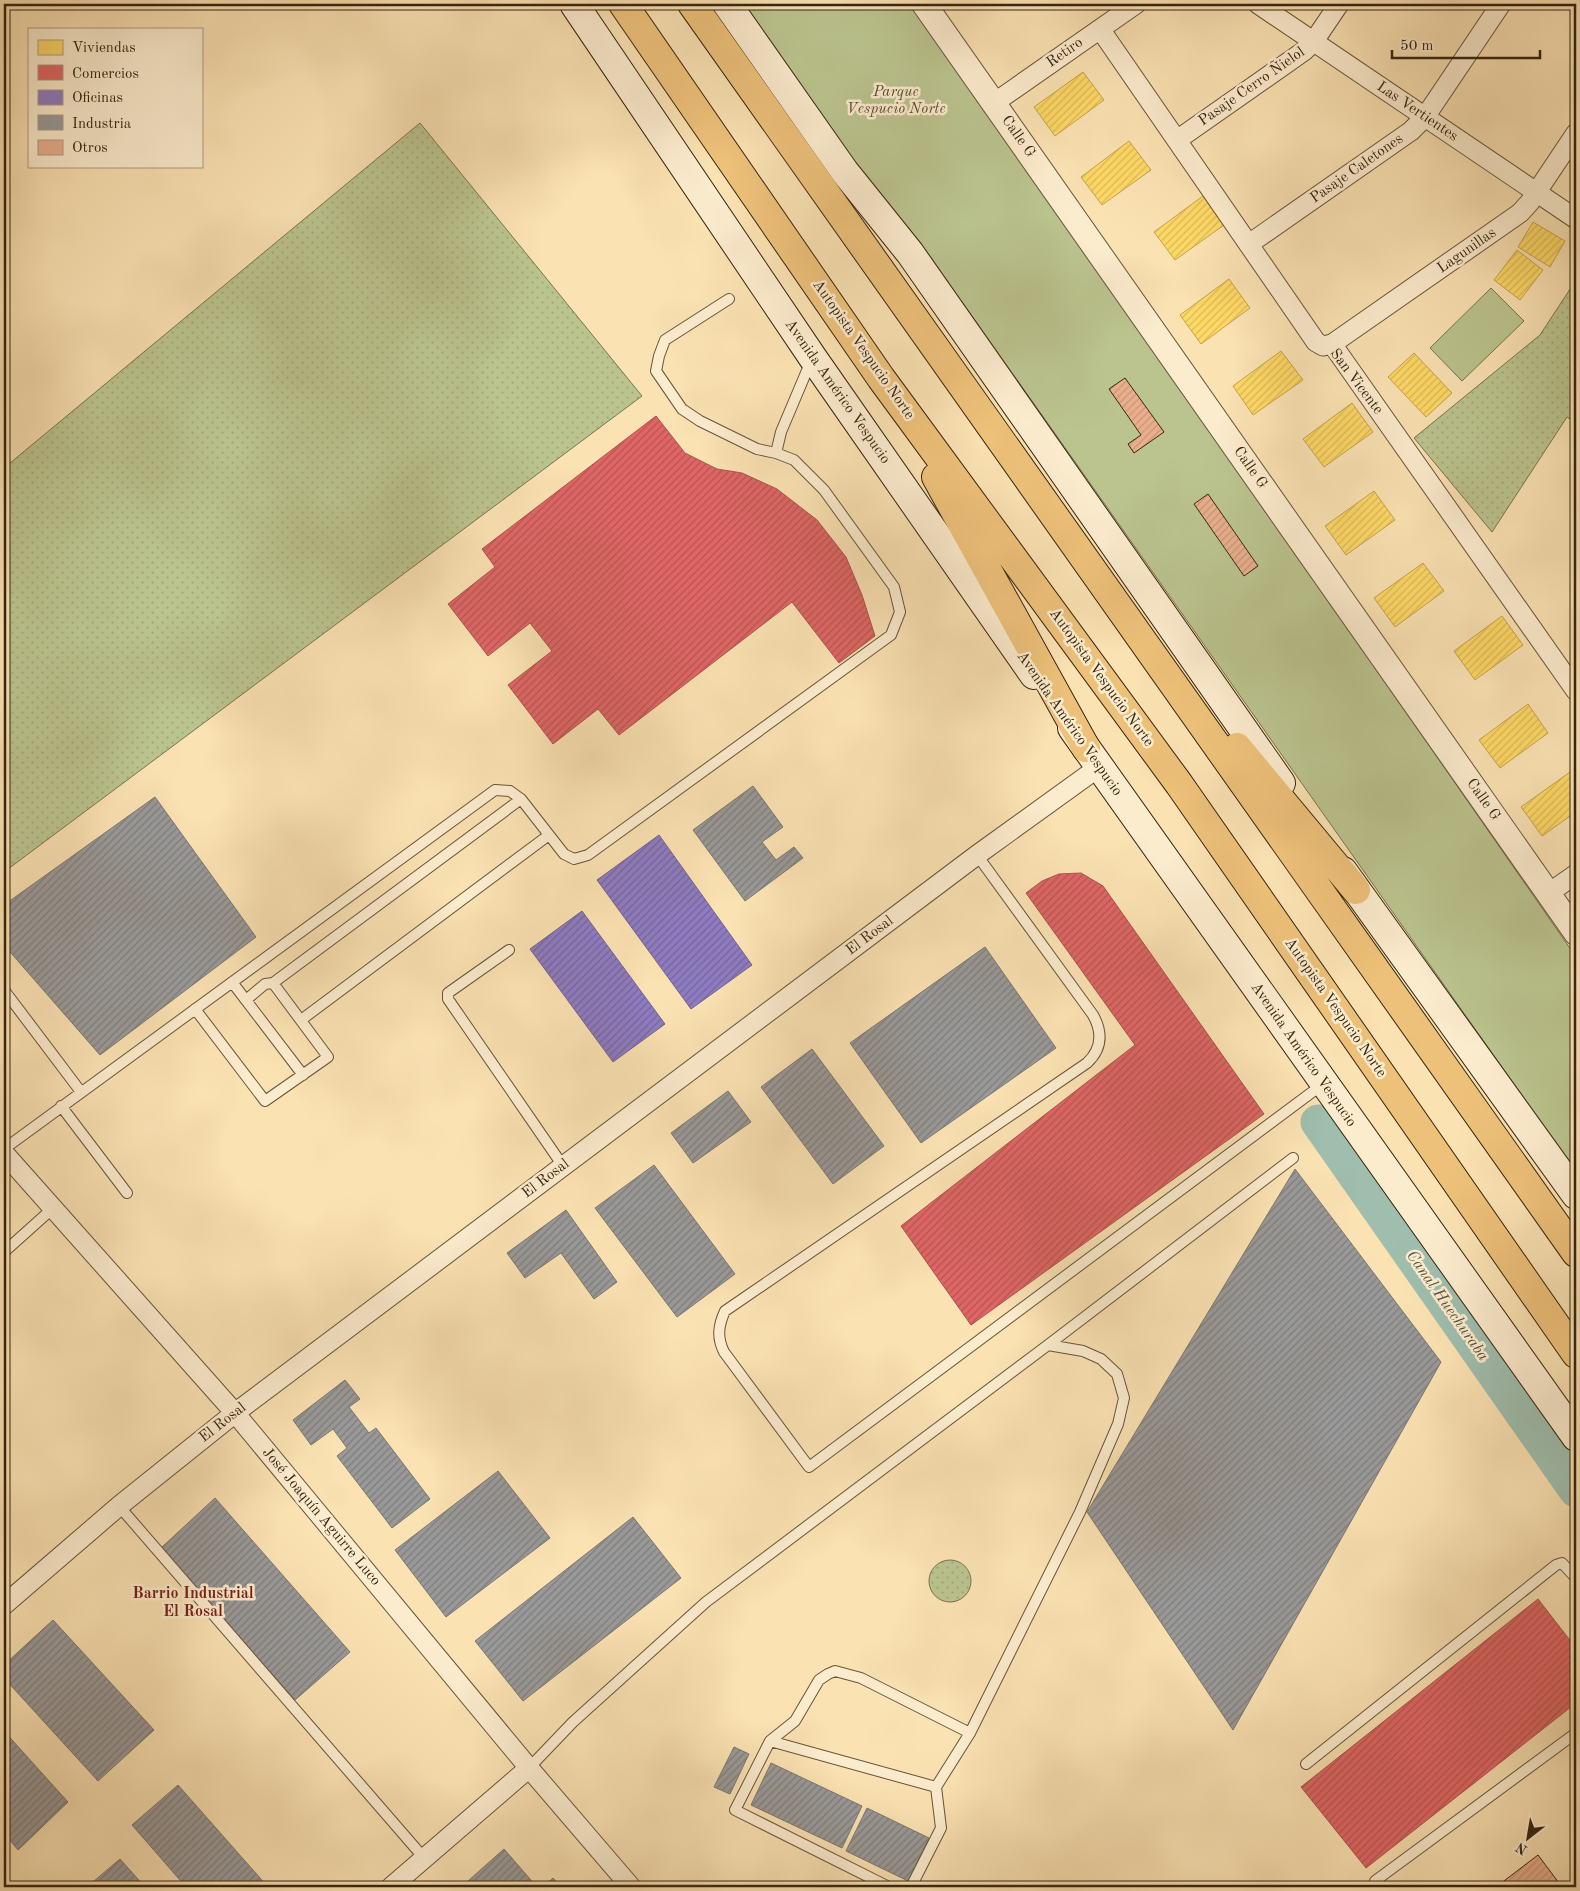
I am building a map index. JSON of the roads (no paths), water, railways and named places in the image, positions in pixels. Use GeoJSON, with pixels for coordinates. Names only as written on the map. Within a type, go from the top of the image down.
{"type":"FeatureCollection","features":[{"type":"Feature","properties":{"kind":"highway","name":"Autopista Vespucio Norte"},"geometry":{"type":"LineString","coordinates":[[623,4],[881,378],[1179,784],[1576,1354]]}},
{"type":"Feature","properties":{"kind":"highway"},"geometry":{"type":"LineString","coordinates":[[692,4],[1576,1253]]}},
{"type":"Feature","properties":{"kind":"highway"},"geometry":{"type":"LineString","coordinates":[[881,378],[1092,757]]}},
{"type":"Feature","properties":{"kind":"highway"},"geometry":{"type":"LineString","coordinates":[[1091,569],[1356,890]]}},
{"type":"Feature","properties":{"kind":"main road","name":"Avenida Américo Vespucio"},"geometry":{"type":"LineString","coordinates":[[574,4],[813,358],[1092,757],[1576,1437]]}},
{"type":"Feature","properties":{"kind":"main road"},"geometry":{"type":"LineString","coordinates":[[727,4],[845,172],[910,253],[1356,890],[1576,1195]]}},
{"type":"Feature","properties":{"kind":"street","name":"Calle G"},"geometry":{"type":"LineString","coordinates":[[924,4],[1576,933]]}},
{"type":"Feature","properties":{"kind":"street","name":"Retiro"},"geometry":{"type":"LineString","coordinates":[[994,103],[1136,4]]}},
{"type":"Feature","properties":{"kind":"street","name":"Las Vertientes"},"geometry":{"type":"LineString","coordinates":[[1258,4],[1576,219]]}},
{"type":"Feature","properties":{"kind":"street","name":"Pasaje Cerro Ñielol"},"geometry":{"type":"LineString","coordinates":[[1177,140],[1292,61],[1314,41],[1339,4]]}},
{"type":"Feature","properties":{"kind":"street","name":"Pasaje Caletones"},"geometry":{"type":"LineString","coordinates":[[1250,244],[1411,131],[1425,117],[1501,4]]}},
{"type":"Feature","properties":{"kind":"street","name":"San Vicente"},"geometry":{"type":"LineString","coordinates":[[1100,29],[1316,342],[1323,346],[1332,344],[1576,691]]}},
{"type":"Feature","properties":{"kind":"street","name":"Lagunillas"},"geometry":{"type":"LineString","coordinates":[[1332,344],[1520,212],[1576,133]]}},
{"type":"Feature","properties":{"kind":"street","name":"El Rosal"},"geometry":{"type":"LineString","coordinates":[[4,1605],[119,1506],[234,1413],[977,855],[1092,757]]}},
{"type":"Feature","properties":{"kind":"street"},"geometry":{"type":"LineString","coordinates":[[1548,893],[1576,874]]}},
{"type":"Feature","properties":{"kind":"street","name":"José Joaquín Aguirre Luco"},"geometry":{"type":"LineString","coordinates":[[4,1153],[234,1413],[529,1768],[631,1887]]}},
{"type":"Feature","properties":{"kind":"street"},"geometry":{"type":"LineString","coordinates":[[391,1887],[529,1768]]}},
{"type":"Feature","properties":{"kind":"lane"},"geometry":{"type":"LineString","coordinates":[[4,1149],[495,790],[510,791],[521,799],[564,854],[574,859],[588,855],[891,634],[900,612],[894,588],[824,490],[794,460],[776,453],[757,449],[700,421],[682,409],[656,371],[665,340],[729,299]]}},
{"type":"Feature","properties":{"kind":"lane"},"geometry":{"type":"LineString","coordinates":[[776,453],[781,432],[813,358]]}},
{"type":"Feature","properties":{"kind":"lane"},"geometry":{"type":"LineString","coordinates":[[246,1000],[265,984],[272,983],[521,799]]}},
{"type":"Feature","properties":{"kind":"lane"},"geometry":{"type":"LineString","coordinates":[[301,1020],[549,835]]}},
{"type":"Feature","properties":{"kind":"lane"},"geometry":{"type":"LineString","coordinates":[[977,855],[1093,1015],[1100,1032],[1098,1050],[1087,1064],[725,1311],[719,1330],[724,1352],[809,1467],[1324,1084]]}},
{"type":"Feature","properties":{"kind":"lane"},"geometry":{"type":"LineString","coordinates":[[509,950],[448,993],[448,998],[563,1166]]}},
{"type":"Feature","properties":{"kind":"lane"},"geometry":{"type":"LineString","coordinates":[[232,982],[303,1075]]}},
{"type":"Feature","properties":{"kind":"lane"},"geometry":{"type":"LineString","coordinates":[[195,1009],[265,1101],[328,1057],[272,983]]}},
{"type":"Feature","properties":{"kind":"lane"},"geometry":{"type":"LineString","coordinates":[[4,990],[80,1092]]}},
{"type":"Feature","properties":{"kind":"lane"},"geometry":{"type":"LineString","coordinates":[[61,1106],[127,1193]]}},
{"type":"Feature","properties":{"kind":"lane"},"geometry":{"type":"LineString","coordinates":[[529,1768],[574,1722],[706,1602],[1293,1158]]}},
{"type":"Feature","properties":{"kind":"lane"},"geometry":{"type":"LineString","coordinates":[[4,1252],[52,1209]]}},
{"type":"Feature","properties":{"kind":"lane"},"geometry":{"type":"LineString","coordinates":[[911,1887],[941,1828],[936,1787],[970,1733],[1080,1512],[1118,1424],[1124,1398],[1117,1374],[1101,1359],[1083,1351],[1048,1345]]}},
{"type":"Feature","properties":{"kind":"lane"},"geometry":{"type":"LineString","coordinates":[[119,1506],[424,1858]]}},
{"type":"Feature","properties":{"kind":"lane"},"geometry":{"type":"LineString","coordinates":[[1306,1764],[1556,1565],[1562,1563],[1576,1578]]}},
{"type":"Feature","properties":{"kind":"lane"},"geometry":{"type":"LineString","coordinates":[[889,1887],[735,1810],[770,1741],[795,1721],[819,1680],[835,1671],[861,1678],[970,1733]]}},
{"type":"Feature","properties":{"kind":"lane"},"geometry":{"type":"LineString","coordinates":[[1375,1881],[1576,1733]]}},
{"type":"Feature","properties":{"kind":"lane"},"geometry":{"type":"LineString","coordinates":[[770,1741],[936,1787]]}},
{"type":"Feature","properties":{"kind":"waterway","name":"Canal Huechuraba"},"geometry":{"type":"LineString","coordinates":[[1318,1122],[1576,1490]]}},
{"type":"Feature","properties":{"kind":"district","name":"Barrio Industrial El Rosal"},"geometry":{"type":"Point","coordinates":[193,1603]}},
{"type":"Feature","properties":{"kind":"park label","name":"Parque Vespucio Norte"},"geometry":{"type":"Point","coordinates":[896,100]}}]}
